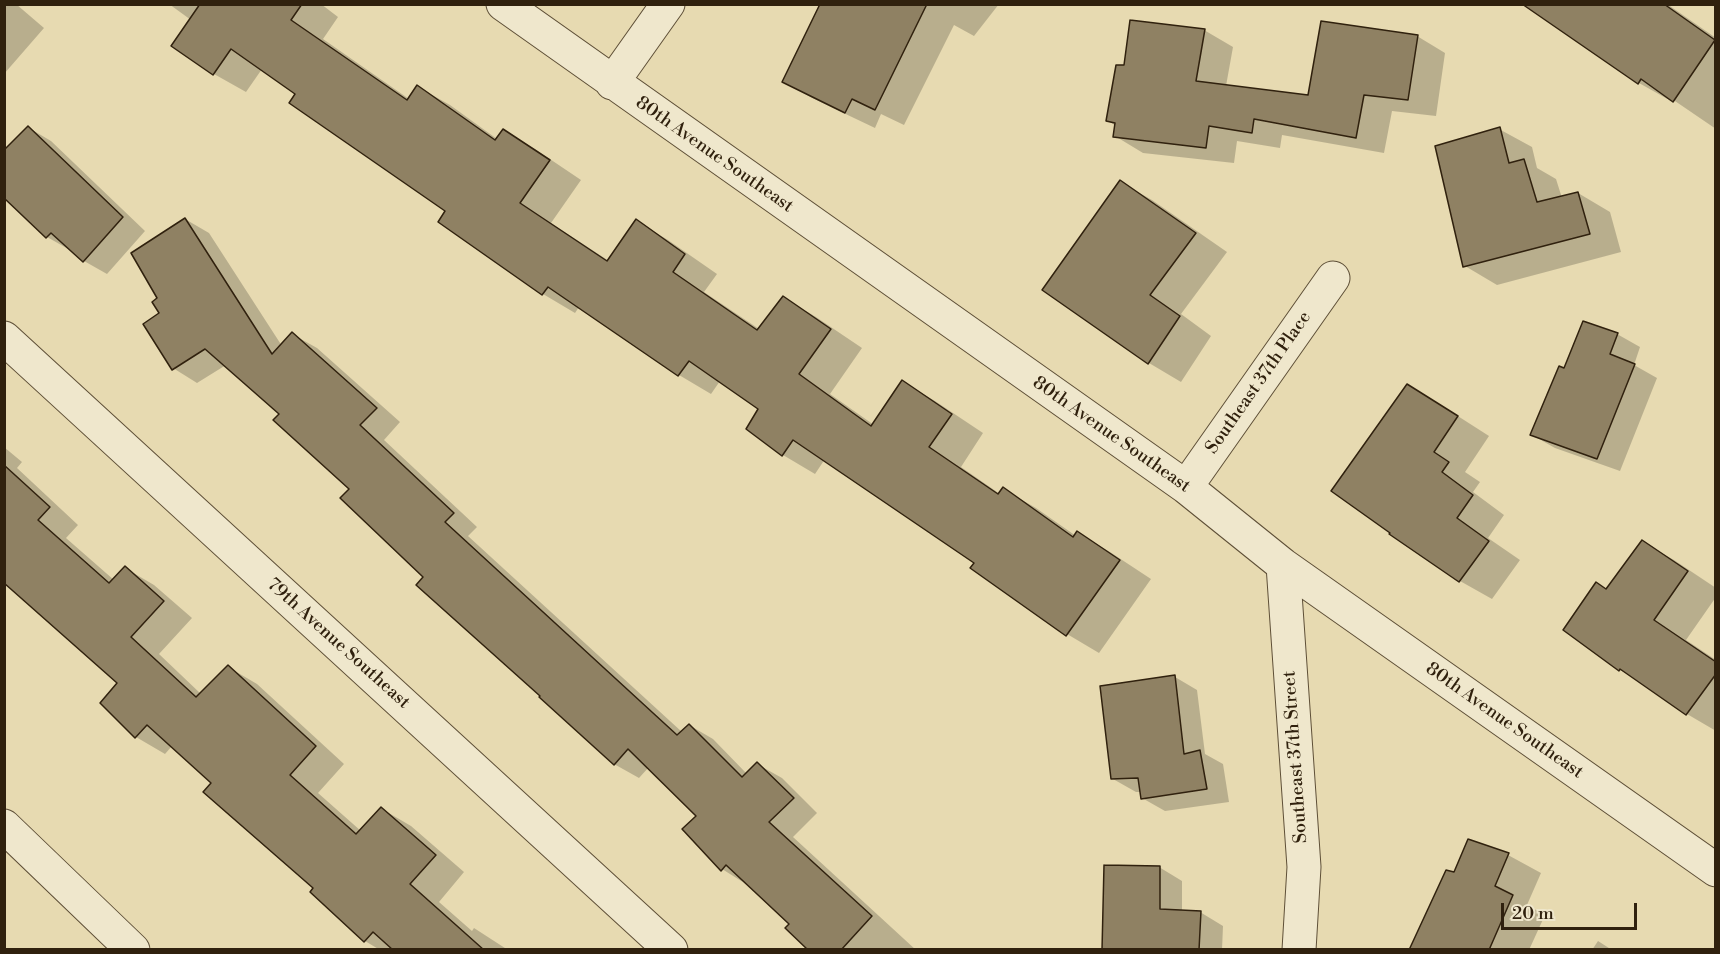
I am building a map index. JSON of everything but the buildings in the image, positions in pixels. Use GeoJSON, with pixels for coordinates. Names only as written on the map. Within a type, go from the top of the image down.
{"type":"FeatureCollection","features":[{"type":"Feature","properties":{"kind":"street","name":"80th Avenue Southeast"},"geometry":{"type":"LineString","coordinates":[[502,4],[1186,487],[1283,565],[1716,870]]}},
{"type":"Feature","properties":{"kind":"street"},"geometry":{"type":"LineString","coordinates":[[612,83],[668,4]]}},
{"type":"Feature","properties":{"kind":"street","name":"Southeast 37th Place"},"geometry":{"type":"LineString","coordinates":[[1186,487],[1333,278]]}},
{"type":"Feature","properties":{"kind":"street","name":"79th Avenue Southeast"},"geometry":{"type":"LineString","coordinates":[[4,338],[671,950]]}},
{"type":"Feature","properties":{"kind":"street","name":"Southeast 37th Street"},"geometry":{"type":"LineString","coordinates":[[1283,565],[1304,867],[1299,950]]}},
{"type":"Feature","properties":{"kind":"street"},"geometry":{"type":"LineString","coordinates":[[4,826],[133,950]]}}]}
